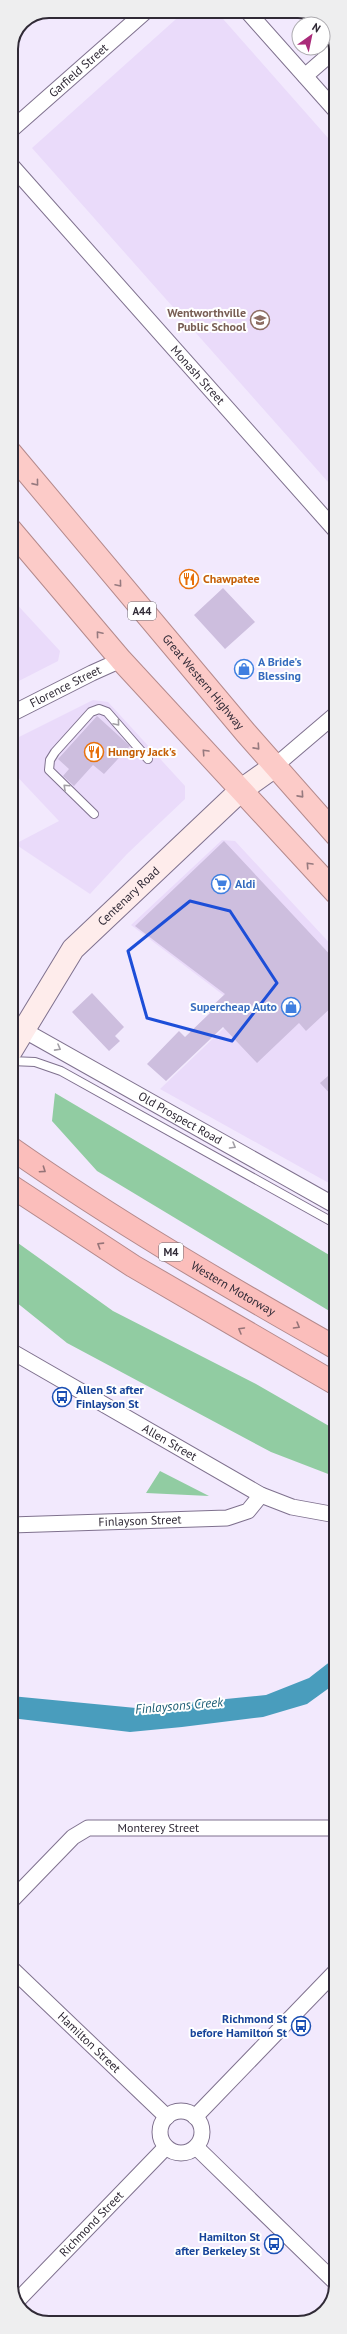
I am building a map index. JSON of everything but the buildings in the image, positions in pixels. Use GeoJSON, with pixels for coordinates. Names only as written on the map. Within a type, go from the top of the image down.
{"type":"FeatureCollection","features":[{"type":"Feature","properties":{"kind":"highway","name":"Great Western Highway"},"geometry":{"type":"LineString","coordinates":[[18,462],[110,574],[274,766],[329,827]]}},
{"type":"Feature","properties":{"kind":"highway"},"geometry":{"type":"LineString","coordinates":[[18,538],[121,660],[240,791],[329,886]]}},
{"type":"Feature","properties":{"kind":"highway","name":"Western Motorway"},"geometry":{"type":"LineString","coordinates":[[18,1153],[110,1214],[187,1262],[329,1344]]}},
{"type":"Feature","properties":{"kind":"highway","name":"M4"},"geometry":{"type":"LineString","coordinates":[[18,1191],[140,1270],[329,1380]]}},
{"type":"Feature","properties":{"kind":"main road","name":"Centenary Road"},"geometry":{"type":"LineString","coordinates":[[18,1026],[72,949],[240,791],[274,766]]}},
{"type":"Feature","properties":{"kind":"street","name":"Garfield Street"},"geometry":{"type":"LineString","coordinates":[[18,124],[138,18]]}},
{"type":"Feature","properties":{"kind":"street"},"geometry":{"type":"LineString","coordinates":[[253,18],[329,103]]}},
{"type":"Feature","properties":{"kind":"street"},"geometry":{"type":"LineString","coordinates":[[306,76],[329,55]]}},
{"type":"Feature","properties":{"kind":"street","name":"Monash Street"},"geometry":{"type":"LineString","coordinates":[[18,173],[329,523]]}},
{"type":"Feature","properties":{"kind":"street","name":"Florence Street"},"geometry":{"type":"LineString","coordinates":[[18,710],[121,660]]}},
{"type":"Feature","properties":{"kind":"street"},"geometry":{"type":"LineString","coordinates":[[274,766],[329,720]]}},
{"type":"Feature","properties":{"kind":"street","name":"Old Prospect Road"},"geometry":{"type":"LineString","coordinates":[[18,1026],[329,1202]]}},
{"type":"Feature","properties":{"kind":"street","name":"Allen Street"},"geometry":{"type":"LineString","coordinates":[[18,1355],[261,1495],[292,1507],[329,1514]]}},
{"type":"Feature","properties":{"kind":"street","name":"Finlayson Street"},"geometry":{"type":"LineString","coordinates":[[18,1525],[227,1518],[248,1511],[261,1495]]}},
{"type":"Feature","properties":{"kind":"street","name":"Monterey Street"},"geometry":{"type":"LineString","coordinates":[[18,1894],[73,1838],[88,1828],[329,1828]]}},
{"type":"Feature","properties":{"kind":"street","name":"Hamilton Street"},"geometry":{"type":"LineString","coordinates":[[18,1975],[167,2116]]}},
{"type":"Feature","properties":{"kind":"street"},"geometry":{"type":"LineString","coordinates":[[195,2117],[329,1978]]}},
{"type":"Feature","properties":{"kind":"street"},"geometry":{"type":"LineString","coordinates":[[184,2111],[195,2117],[199,2122],[202,2136],[196,2147],[184,2153],[171,2151],[166,2147],[162,2142],[160,2129],[167,2116],[184,2111]]}},
{"type":"Feature","properties":{"kind":"street","name":"Richmond Street"},"geometry":{"type":"LineString","coordinates":[[21,2297],[166,2147]]}},
{"type":"Feature","properties":{"kind":"street"},"geometry":{"type":"LineString","coordinates":[[196,2147],[329,2276]]}},
{"type":"Feature","properties":{"kind":"lane"},"geometry":{"type":"LineString","coordinates":[[94,814],[49,770],[50,760],[55,752],[91,712],[99,709],[108,712],[148,759]]}},
{"type":"Feature","properties":{"kind":"lane"},"geometry":{"type":"LineString","coordinates":[[18,1061],[35,1062],[61,1072],[329,1220]]}},
{"type":"Feature","properties":{"kind":"highlighted area"},"geometry":{"type":"Polygon","coordinates":[[[190,901],[230,911],[277,983],[232,1041],[147,1018],[128,951],[190,901]]]}},
{"type":"Feature","properties":{"kind":"shaded area","name":"Wentworthville Public School"},"geometry":{"type":"Polygon","coordinates":[[[177,18],[222,18],[329,139],[329,483],[32,148],[177,18]]]}},
{"type":"Feature","properties":{"kind":"shaded area"},"geometry":{"type":"Polygon","coordinates":[[[18,606],[60,651],[58,661],[18,681],[18,606]]]}},
{"type":"Feature","properties":{"kind":"shaded area"},"geometry":{"type":"Polygon","coordinates":[[[93,700],[108,702],[185,786],[185,799],[127,854],[90,894],[18,846],[18,842],[59,821],[18,777],[18,738],[93,700]]]}},
{"type":"Feature","properties":{"kind":"shaded area"},"geometry":{"type":"Polygon","coordinates":[[[222,840],[235,841],[329,942],[329,1183],[160,1089],[243,1010],[131,925],[222,840]]]}},
{"type":"Feature","properties":{"kind":"green space"},"geometry":{"type":"Polygon","coordinates":[[[55,1093],[329,1255],[329,1311],[97,1171],[52,1121],[55,1093]]]}},
{"type":"Feature","properties":{"kind":"green space"},"geometry":{"type":"Polygon","coordinates":[[[18,1243],[113,1311],[256,1384],[329,1426],[329,1474],[271,1452],[67,1343],[18,1304],[18,1243]]]}},
{"type":"Feature","properties":{"kind":"green space"},"geometry":{"type":"Polygon","coordinates":[[[160,1471],[209,1496],[146,1493],[160,1471]]]}},
{"type":"Feature","properties":{"kind":"water","name":"Finlaysons Creek"},"geometry":{"type":"Polygon","coordinates":[[[329,1662],[329,1688],[307,1704],[263,1717],[130,1732],[18,1719],[18,1697],[136,1708],[266,1695],[309,1678],[329,1662]]]}},
{"type":"Feature","properties":{"kind":"place","name":"Wentworthville Public School"},"geometry":{"type":"Point","coordinates":[260,320]}},
{"type":"Feature","properties":{"kind":"place","name":"Chawpatee"},"geometry":{"type":"Point","coordinates":[189,579]}},
{"type":"Feature","properties":{"kind":"place","name":"A Bride's Blessing"},"geometry":{"type":"Point","coordinates":[244,669]}},
{"type":"Feature","properties":{"kind":"place","name":"Hungry Jack's"},"geometry":{"type":"Point","coordinates":[94,752]}},
{"type":"Feature","properties":{"kind":"place","name":"Aldi"},"geometry":{"type":"Point","coordinates":[221,884]}},
{"type":"Feature","properties":{"kind":"place","name":"Supercheap Auto"},"geometry":{"type":"Point","coordinates":[291,1007]}},
{"type":"Feature","properties":{"kind":"place","name":"Allen St after Finlayson St"},"geometry":{"type":"Point","coordinates":[62,1397]}},
{"type":"Feature","properties":{"kind":"place","name":"Richmond St before Hamilton St"},"geometry":{"type":"Point","coordinates":[301,2026]}},
{"type":"Feature","properties":{"kind":"place","name":"Hamilton St after Berkeley St"},"geometry":{"type":"Point","coordinates":[274,2244]}}]}
